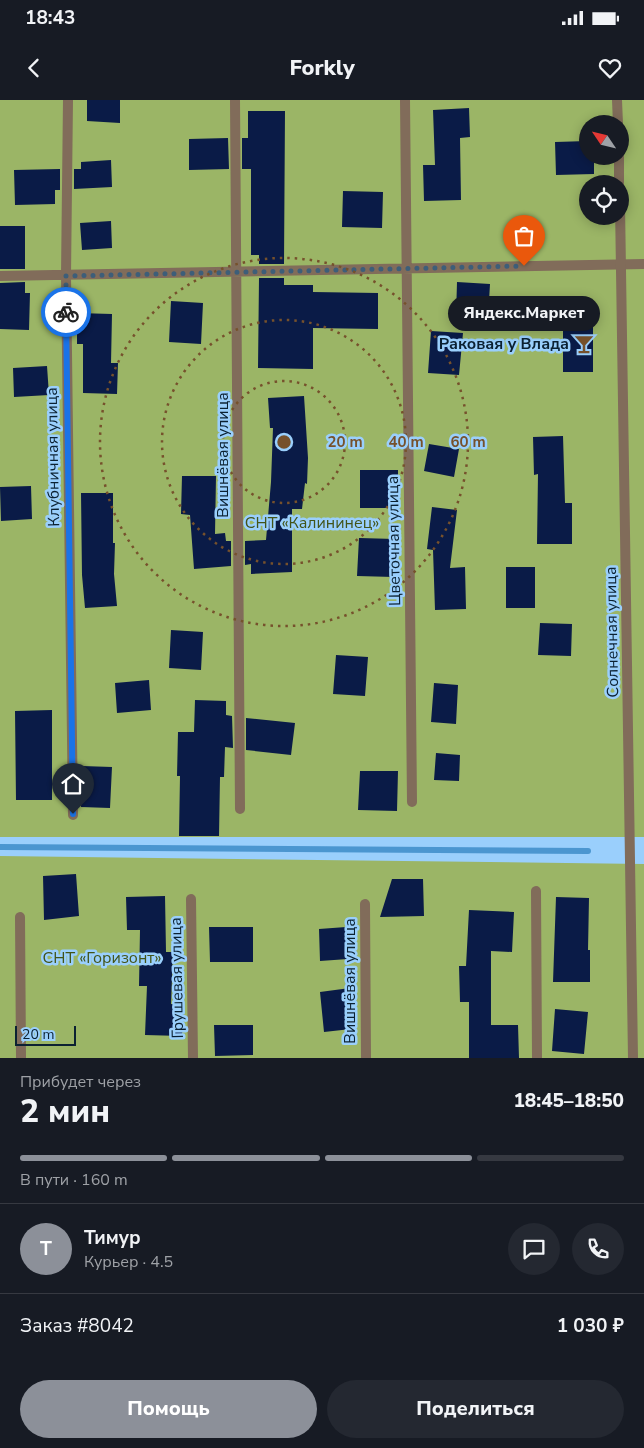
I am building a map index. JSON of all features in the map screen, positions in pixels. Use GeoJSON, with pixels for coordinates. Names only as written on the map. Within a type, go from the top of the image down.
{"type":"FeatureCollection","features":[{"type":"Feature","properties":{"kind":"street","name":"Клубничная улица"},"geometry":{"type":"LineString","coordinates":[[68,100],[66,276],[73,814]]}},
{"type":"Feature","properties":{"kind":"street","name":"Вишнёвая улица"},"geometry":{"type":"LineString","coordinates":[[236,100],[240,809]]}},
{"type":"Feature","properties":{"kind":"street","name":"Цветочная улица"},"geometry":{"type":"LineString","coordinates":[[405,100],[412,802]]}},
{"type":"Feature","properties":{"kind":"street"},"geometry":{"type":"LineString","coordinates":[[618,100],[618,115]]}},
{"type":"Feature","properties":{"kind":"street","name":"Солнечная улица"},"geometry":{"type":"LineString","coordinates":[[620,225],[633,1058]]}},
{"type":"Feature","properties":{"kind":"street"},"geometry":{"type":"LineString","coordinates":[[0,276],[406,270],[644,264]]}},
{"type":"Feature","properties":{"kind":"street"},"geometry":{"type":"LineString","coordinates":[[536,892],[537,1058]]}},
{"type":"Feature","properties":{"kind":"street","name":"Грушевая улица"},"geometry":{"type":"LineString","coordinates":[[191,899],[193,1058]]}},
{"type":"Feature","properties":{"kind":"street","name":"Вишнёвая улица"},"geometry":{"type":"LineString","coordinates":[[365,904],[366,1058]]}},
{"type":"Feature","properties":{"kind":"street"},"geometry":{"type":"LineString","coordinates":[[20,917],[20,1058]]}},
{"type":"Feature","properties":{"kind":"green space","name":"СНТ «Калининец»"},"geometry":{"type":"Polygon","coordinates":[[[0,100],[644,100],[644,837],[0,837],[0,100]]]}},
{"type":"Feature","properties":{"kind":"green space","name":"СНТ «Горизонт»"},"geometry":{"type":"Polygon","coordinates":[[[0,856],[644,864],[644,1058],[0,1058],[0,856]]]}},
{"type":"Feature","properties":{"kind":"building"},"geometry":{"type":"Polygon","coordinates":[[[87,100],[120,100],[120,123],[87,121],[87,100]]]}},
{"type":"Feature","properties":{"kind":"building"},"geometry":{"type":"Polygon","coordinates":[[[469,108],[470,137],[460,138],[461,200],[424,201],[423,165],[435,165],[433,110],[469,108]]]}},
{"type":"Feature","properties":{"kind":"building"},"geometry":{"type":"Polygon","coordinates":[[[248,111],[285,111],[284,264],[259,264],[259,255],[251,255],[251,169],[242,169],[242,138],[248,138],[248,111]]]}},
{"type":"Feature","properties":{"kind":"building"},"geometry":{"type":"Polygon","coordinates":[[[228,138],[229,169],[189,170],[189,139],[228,138]]]}},
{"type":"Feature","properties":{"kind":"building"},"geometry":{"type":"Polygon","coordinates":[[[579,141],[579,165],[594,165],[594,174],[556,175],[555,142],[579,141]]]}},
{"type":"Feature","properties":{"kind":"building"},"geometry":{"type":"Polygon","coordinates":[[[111,160],[112,187],[74,189],[74,169],[81,169],[81,162],[111,160]]]}},
{"type":"Feature","properties":{"kind":"building"},"geometry":{"type":"Polygon","coordinates":[[[60,169],[60,190],[55,190],[55,204],[15,205],[14,170],[60,169]]]}},
{"type":"Feature","properties":{"kind":"building"},"geometry":{"type":"Polygon","coordinates":[[[343,191],[383,192],[382,228],[342,227],[343,191]]]}},
{"type":"Feature","properties":{"kind":"building"},"geometry":{"type":"Polygon","coordinates":[[[111,221],[112,248],[82,250],[80,223],[111,221]]]}},
{"type":"Feature","properties":{"kind":"building"},"geometry":{"type":"Polygon","coordinates":[[[0,226],[25,226],[25,269],[0,269],[0,226]]]}},
{"type":"Feature","properties":{"kind":"building"},"geometry":{"type":"Polygon","coordinates":[[[259,278],[284,278],[284,285],[313,285],[313,292],[378,293],[378,329],[313,328],[313,369],[258,368],[259,278]]]}},
{"type":"Feature","properties":{"kind":"building"},"geometry":{"type":"Polygon","coordinates":[[[25,282],[25,293],[30,293],[29,330],[0,329],[0,283],[25,282]]]}},
{"type":"Feature","properties":{"kind":"building"},"geometry":{"type":"Polygon","coordinates":[[[457,282],[490,284],[488,318],[456,317],[457,282]]]}},
{"type":"Feature","properties":{"kind":"building"},"geometry":{"type":"Polygon","coordinates":[[[171,301],[203,303],[201,344],[169,342],[171,301]]]}},
{"type":"Feature","properties":{"kind":"building"},"geometry":{"type":"Polygon","coordinates":[[[563,306],[593,306],[593,372],[563,372],[563,306]]]}},
{"type":"Feature","properties":{"kind":"building"},"geometry":{"type":"Polygon","coordinates":[[[77,313],[112,314],[111,363],[118,363],[117,394],[83,393],[83,344],[77,344],[77,313]]]}},
{"type":"Feature","properties":{"kind":"building"},"geometry":{"type":"Polygon","coordinates":[[[431,331],[463,333],[459,375],[428,373],[431,331]]]}},
{"type":"Feature","properties":{"kind":"building"},"geometry":{"type":"Polygon","coordinates":[[[47,366],[49,395],[14,397],[13,368],[47,366]]]}},
{"type":"Feature","properties":{"kind":"building"},"geometry":{"type":"Polygon","coordinates":[[[304,396],[308,458],[307,484],[305,483],[302,509],[292,509],[292,572],[251,574],[251,564],[245,565],[245,541],[266,540],[273,428],[270,428],[268,398],[304,396]]]}},
{"type":"Feature","properties":{"kind":"building"},"geometry":{"type":"Polygon","coordinates":[[[563,436],[565,503],[572,503],[572,544],[537,544],[538,474],[534,475],[533,437],[563,436]]]}},
{"type":"Feature","properties":{"kind":"building"},"geometry":{"type":"Polygon","coordinates":[[[429,444],[459,449],[454,477],[424,471],[429,444]]]}},
{"type":"Feature","properties":{"kind":"building"},"geometry":{"type":"Polygon","coordinates":[[[360,470],[398,470],[398,508],[360,508],[360,470]]]}},
{"type":"Feature","properties":{"kind":"building"},"geometry":{"type":"Polygon","coordinates":[[[182,476],[216,476],[215,534],[225,533],[226,541],[231,541],[231,566],[194,569],[190,515],[181,514],[182,476]]]}},
{"type":"Feature","properties":{"kind":"building"},"geometry":{"type":"Polygon","coordinates":[[[31,486],[32,519],[1,521],[0,487],[31,486]]]}},
{"type":"Feature","properties":{"kind":"building"},"geometry":{"type":"Polygon","coordinates":[[[81,493],[113,493],[114,574],[117,606],[85,608],[82,575],[81,493]]]}},
{"type":"Feature","properties":{"kind":"building"},"geometry":{"type":"Polygon","coordinates":[[[432,507],[457,510],[450,568],[465,567],[466,609],[435,610],[433,550],[427,549],[432,507]]]}},
{"type":"Feature","properties":{"kind":"building"},"geometry":{"type":"Polygon","coordinates":[[[359,538],[395,539],[394,577],[357,576],[359,538]]]}},
{"type":"Feature","properties":{"kind":"building"},"geometry":{"type":"Polygon","coordinates":[[[506,567],[535,567],[535,608],[506,608],[506,567]]]}},
{"type":"Feature","properties":{"kind":"building"},"geometry":{"type":"Polygon","coordinates":[[[540,623],[572,624],[571,656],[538,655],[540,623]]]}},
{"type":"Feature","properties":{"kind":"building"},"geometry":{"type":"Polygon","coordinates":[[[171,630],[203,632],[201,670],[169,668],[171,630]]]}},
{"type":"Feature","properties":{"kind":"building"},"geometry":{"type":"Polygon","coordinates":[[[336,655],[368,657],[365,696],[333,694],[336,655]]]}},
{"type":"Feature","properties":{"kind":"building"},"geometry":{"type":"Polygon","coordinates":[[[149,680],[151,710],[117,713],[115,683],[149,680]]]}},
{"type":"Feature","properties":{"kind":"building"},"geometry":{"type":"Polygon","coordinates":[[[434,683],[458,685],[456,724],[431,722],[434,683]]]}},
{"type":"Feature","properties":{"kind":"building"},"geometry":{"type":"Polygon","coordinates":[[[195,700],[226,701],[226,715],[232,716],[233,748],[225,747],[224,777],[220,777],[219,836],[179,836],[180,776],[177,776],[178,732],[194,732],[195,700]]]}},
{"type":"Feature","properties":{"kind":"building"},"geometry":{"type":"Polygon","coordinates":[[[52,710],[52,800],[16,800],[15,711],[52,710]]]}},
{"type":"Feature","properties":{"kind":"building"},"geometry":{"type":"Polygon","coordinates":[[[246,718],[295,723],[291,755],[246,750],[246,718]]]}},
{"type":"Feature","properties":{"kind":"building"},"geometry":{"type":"Polygon","coordinates":[[[436,753],[460,755],[459,781],[434,780],[436,753]]]}},
{"type":"Feature","properties":{"kind":"building"},"geometry":{"type":"Polygon","coordinates":[[[82,766],[112,767],[110,808],[81,807],[82,766]]]}},
{"type":"Feature","properties":{"kind":"building"},"geometry":{"type":"Polygon","coordinates":[[[360,771],[398,771],[397,811],[358,810],[360,771]]]}},
{"type":"Feature","properties":{"kind":"building"},"geometry":{"type":"Polygon","coordinates":[[[76,874],[79,916],[44,920],[43,876],[76,874]]]}},
{"type":"Feature","properties":{"kind":"building"},"geometry":{"type":"Polygon","coordinates":[[[392,879],[423,879],[424,916],[380,917],[392,879]]]}},
{"type":"Feature","properties":{"kind":"building"},"geometry":{"type":"Polygon","coordinates":[[[165,896],[166,952],[173,952],[171,1004],[184,1005],[182,1036],[145,1035],[147,986],[139,986],[140,930],[127,930],[126,897],[165,896]]]}},
{"type":"Feature","properties":{"kind":"building"},"geometry":{"type":"Polygon","coordinates":[[[556,897],[589,898],[588,950],[590,950],[590,982],[553,982],[556,897]]]}},
{"type":"Feature","properties":{"kind":"building"},"geometry":{"type":"Polygon","coordinates":[[[469,910],[514,912],[512,952],[491,951],[491,1025],[518,1025],[519,1058],[469,1058],[469,1002],[460,1002],[459,966],[466,966],[469,910]]]}},
{"type":"Feature","properties":{"kind":"building"},"geometry":{"type":"Polygon","coordinates":[[[209,927],[253,927],[253,962],[210,962],[209,927]]]}},
{"type":"Feature","properties":{"kind":"building"},"geometry":{"type":"Polygon","coordinates":[[[346,927],[348,959],[320,961],[319,929],[346,927]]]}},
{"type":"Feature","properties":{"kind":"building"},"geometry":{"type":"Polygon","coordinates":[[[350,988],[351,1029],[324,1032],[320,992],[350,988]]]}},
{"type":"Feature","properties":{"kind":"building"},"geometry":{"type":"Polygon","coordinates":[[[555,1009],[588,1012],[584,1054],[552,1051],[555,1009]]]}},
{"type":"Feature","properties":{"kind":"building"},"geometry":{"type":"Polygon","coordinates":[[[214,1025],[253,1025],[253,1055],[215,1056],[214,1025]]]}},
{"type":"Feature","properties":{"kind":"waterway"},"geometry":{"type":"LineString","coordinates":[[0,847],[588,851]]}},
{"type":"Feature","properties":{"kind":"way so far"},"geometry":{"type":"LineString","coordinates":[[66,312],[66,276],[524,266]]}},
{"type":"Feature","properties":{"kind":"place","name":"Яндекс.Маркет"},"geometry":{"type":"Point","coordinates":[524,266]}},
{"type":"Feature","properties":{"kind":"place","name":"Раковая у Влада"},"geometry":{"type":"Point","coordinates":[584,344]}},
{"type":"Feature","properties":{"kind":"route"},"geometry":{"type":"LineString","coordinates":[[66,312],[73,814]]}}]}
